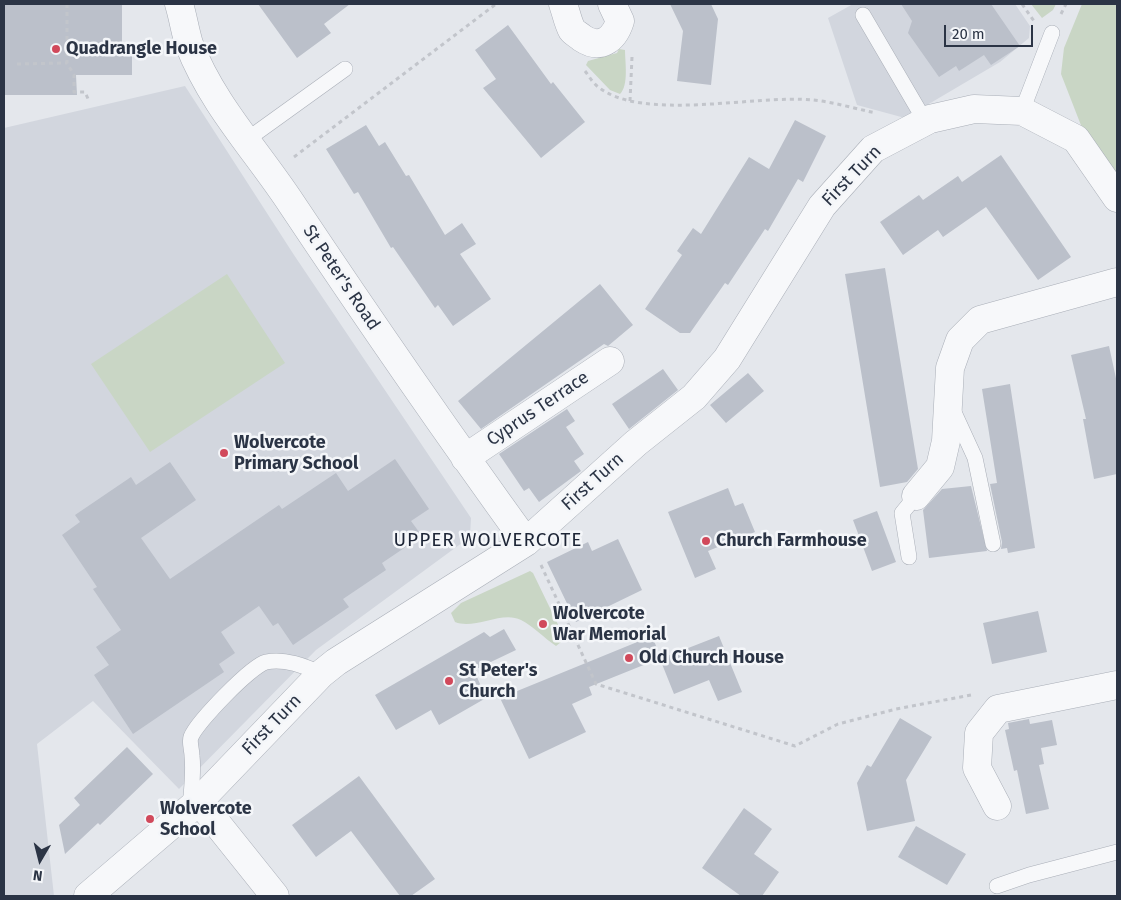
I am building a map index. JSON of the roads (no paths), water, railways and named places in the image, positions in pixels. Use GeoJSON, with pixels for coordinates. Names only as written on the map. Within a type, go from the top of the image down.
{"type":"FeatureCollection","features":[{"type":"Feature","properties":{"kind":"street","name":"St Peter's Road"},"geometry":{"type":"LineString","coordinates":[[179,4],[189,42],[199,67],[223,110],[272,174],[362,310],[526,542]]}},
{"type":"Feature","properties":{"kind":"street"},"geometry":{"type":"LineString","coordinates":[[563,4],[573,31],[589,43],[598,43],[610,40],[616,32],[620,21],[612,4]]}},
{"type":"Feature","properties":{"kind":"street","name":"First Turn"},"geometry":{"type":"LineString","coordinates":[[88,896],[195,805],[322,674],[336,662],[526,542],[636,443],[694,397],[728,359],[822,206],[873,149],[923,122],[974,109],[1022,111]]}},
{"type":"Feature","properties":{"kind":"street"},"geometry":{"type":"LineString","coordinates":[[1022,111],[1076,140],[1117,198]]}},
{"type":"Feature","properties":{"kind":"street"},"geometry":{"type":"LineString","coordinates":[[916,496],[940,467],[946,441],[950,368],[960,340],[980,320],[1117,282]]}},
{"type":"Feature","properties":{"kind":"street","name":"Cyprus Terrace"},"geometry":{"type":"LineString","coordinates":[[466,458],[610,361]]}},
{"type":"Feature","properties":{"kind":"street"},"geometry":{"type":"LineString","coordinates":[[997,806],[977,768],[979,733],[998,709],[1117,685]]}},
{"type":"Feature","properties":{"kind":"street"},"geometry":{"type":"LineString","coordinates":[[195,805],[275,896]]}},
{"type":"Feature","properties":{"kind":"lane"},"geometry":{"type":"LineString","coordinates":[[863,15],[923,122]]}},
{"type":"Feature","properties":{"kind":"lane"},"geometry":{"type":"LineString","coordinates":[[1022,111],[1052,33]]}},
{"type":"Feature","properties":{"kind":"lane"},"geometry":{"type":"LineString","coordinates":[[245,141],[345,69]]}},
{"type":"Feature","properties":{"kind":"lane"},"geometry":{"type":"LineString","coordinates":[[947,399],[975,458],[993,544]]}},
{"type":"Feature","properties":{"kind":"lane"},"geometry":{"type":"LineString","coordinates":[[910,557],[902,513],[916,496]]}},
{"type":"Feature","properties":{"kind":"lane"},"geometry":{"type":"LineString","coordinates":[[195,805],[190,739],[199,724],[251,671],[266,662],[306,666],[322,674]]}},
{"type":"Feature","properties":{"kind":"lane"},"geometry":{"type":"LineString","coordinates":[[997,886],[1029,874],[1117,852]]}},
{"type":"Feature","properties":{"kind":"place","name":"Quadrangle House"},"geometry":{"type":"Point","coordinates":[56,49]}},
{"type":"Feature","properties":{"kind":"place","name":"Wolvercote Primary School"},"geometry":{"type":"Point","coordinates":[224,453]}},
{"type":"Feature","properties":{"kind":"place","name":"Church Farmhouse"},"geometry":{"type":"Point","coordinates":[706,541]}},
{"type":"Feature","properties":{"kind":"place","name":"Wolvercote War Memorial"},"geometry":{"type":"Point","coordinates":[543,624]}},
{"type":"Feature","properties":{"kind":"place","name":"Old Church House"},"geometry":{"type":"Point","coordinates":[629,658]}},
{"type":"Feature","properties":{"kind":"place","name":"St Peter's Church"},"geometry":{"type":"Point","coordinates":[449,681]}},
{"type":"Feature","properties":{"kind":"place","name":"Wolvercote School"},"geometry":{"type":"Point","coordinates":[150,819]}},
{"type":"Feature","properties":{"kind":"district","name":"UPPER WOLVERCOTE"},"geometry":{"type":"Point","coordinates":[488,541]}}]}
